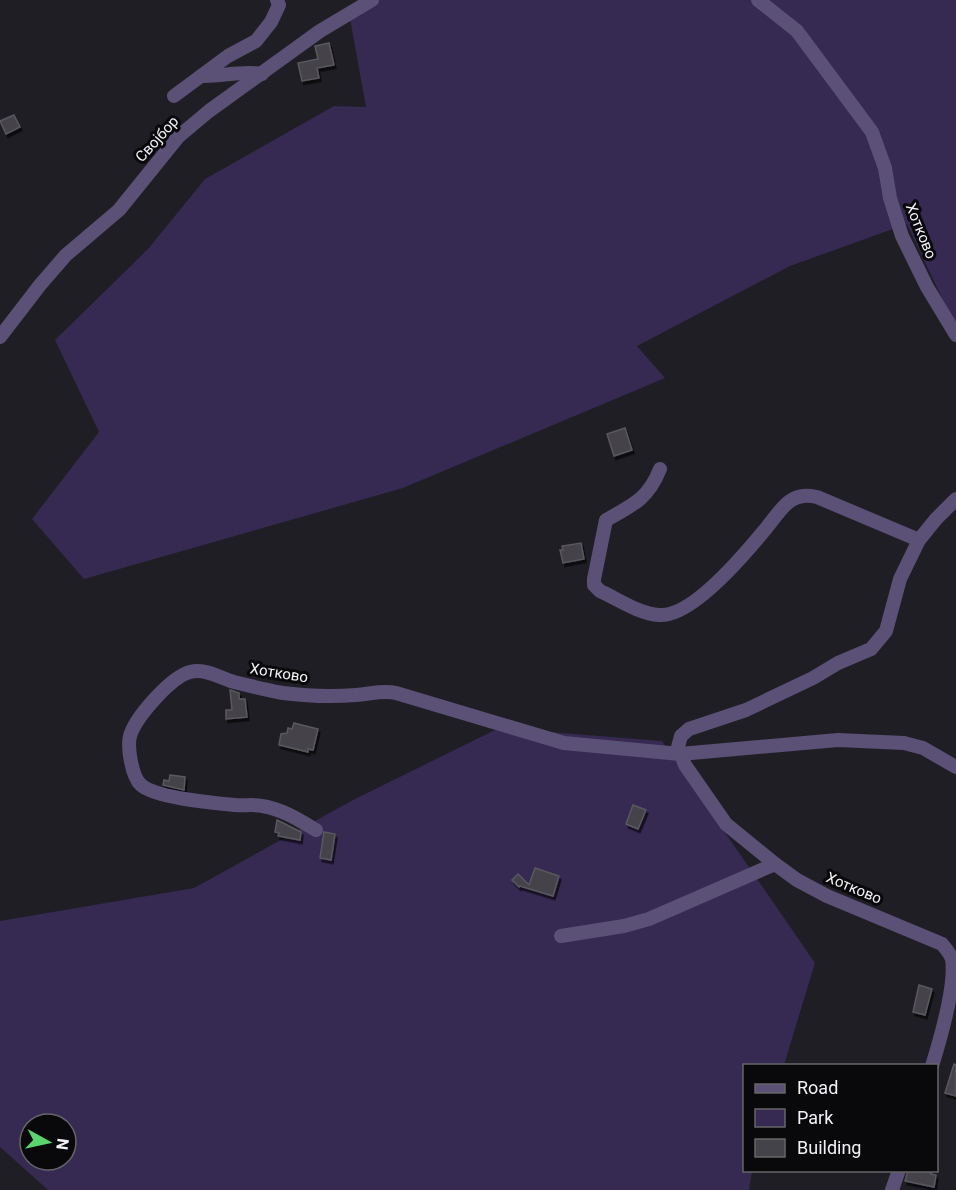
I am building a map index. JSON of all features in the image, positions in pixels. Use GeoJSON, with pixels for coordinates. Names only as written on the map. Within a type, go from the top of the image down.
{"type":"FeatureCollection","features":[{"type":"Feature","properties":{"kind":"street"},"geometry":{"type":"LineString","coordinates":[[174,96],[228,56],[256,41],[271,22],[279,5],[277,0]]}},
{"type":"Feature","properties":{"kind":"street","name":"Својбор"},"geometry":{"type":"LineString","coordinates":[[0,337],[66,255],[119,210],[178,137],[209,111],[320,31],[372,0]]}},
{"type":"Feature","properties":{"kind":"street","name":"Хотково"},"geometry":{"type":"LineString","coordinates":[[758,0],[797,31],[872,132],[885,168],[890,198],[902,236],[927,287],[956,335]]}},
{"type":"Feature","properties":{"kind":"street"},"geometry":{"type":"LineString","coordinates":[[201,76],[247,72],[262,74]]}},
{"type":"Feature","properties":{"kind":"street"},"geometry":{"type":"LineString","coordinates":[[660,470],[653,486],[645,496],[606,520],[594,579],[600,591],[652,614],[667,615],[688,606],[739,561],[784,506],[798,497],[817,497],[919,540]]}},
{"type":"Feature","properties":{"kind":"street"},"geometry":{"type":"LineString","coordinates":[[680,754],[678,747],[681,736],[689,729],[746,710],[870,649],[886,631],[900,579],[919,540],[956,499]]}},
{"type":"Feature","properties":{"kind":"street","name":"Хотково"},"geometry":{"type":"LineString","coordinates":[[316,830],[289,814],[261,805],[223,803],[166,795],[149,790],[140,784],[129,751],[129,736],[136,723],[178,677],[198,671],[284,693],[347,696],[374,694],[386,690],[564,743],[680,754],[838,740],[904,743],[923,748],[956,766]]}},
{"type":"Feature","properties":{"kind":"street","name":"Хотково"},"geometry":{"type":"LineString","coordinates":[[680,754],[685,765],[726,824],[775,864],[797,880],[827,896],[942,944],[949,951],[953,961],[953,986],[932,1064]]}},
{"type":"Feature","properties":{"kind":"street"},"geometry":{"type":"LineString","coordinates":[[561,936],[624,926],[649,919],[775,864]]}},
{"type":"Feature","properties":{"kind":"street"},"geometry":{"type":"LineString","coordinates":[[892,1190],[898,1172]]}},
{"type":"Feature","properties":{"kind":"green space"},"geometry":{"type":"Polygon","coordinates":[[[372,0],[956,0],[956,328],[907,224],[790,266],[637,346],[665,378],[403,488],[84,579],[32,519],[99,432],[55,340],[148,249],[205,179],[334,106],[366,107],[349,13],[372,0]]]}},
{"type":"Feature","properties":{"kind":"green space"},"geometry":{"type":"Polygon","coordinates":[[[499,728],[662,741],[815,963],[784,1064],[743,1064],[743,1172],[752,1172],[749,1190],[48,1190],[28,1172],[78,1172],[78,1112],[18,1112],[18,1163],[0,1147],[0,921],[194,888],[353,800],[499,728]]]}},
{"type":"Feature","properties":{"kind":"building"},"geometry":{"type":"Polygon","coordinates":[[[329,43],[334,65],[317,68],[319,78],[302,81],[298,63],[318,59],[315,46],[329,43]]]}},
{"type":"Feature","properties":{"kind":"building"},"geometry":{"type":"Polygon","coordinates":[[[14,115],[20,127],[6,134],[0,121],[14,115]]]}},
{"type":"Feature","properties":{"kind":"building"},"geometry":{"type":"Polygon","coordinates":[[[625,428],[632,450],[614,456],[607,434],[625,428]]]}},
{"type":"Feature","properties":{"kind":"building"},"geometry":{"type":"Polygon","coordinates":[[[581,543],[584,559],[563,563],[560,550],[563,550],[562,546],[581,543]]]}},
{"type":"Feature","properties":{"kind":"building"},"geometry":{"type":"Polygon","coordinates":[[[230,690],[239,693],[239,699],[245,699],[247,717],[226,719],[226,710],[232,710],[230,690]]]}},
{"type":"Feature","properties":{"kind":"building"},"geometry":{"type":"Polygon","coordinates":[[[294,723],[318,729],[313,750],[308,749],[308,752],[279,745],[281,734],[287,733],[288,728],[292,729],[294,723]]]}},
{"type":"Feature","properties":{"kind":"building"},"geometry":{"type":"Polygon","coordinates":[[[170,775],[185,777],[184,790],[163,785],[164,780],[169,781],[170,775]]]}},
{"type":"Feature","properties":{"kind":"building"},"geometry":{"type":"Polygon","coordinates":[[[633,805],[646,810],[638,829],[626,824],[633,805]]]}},
{"type":"Feature","properties":{"kind":"building"},"geometry":{"type":"Polygon","coordinates":[[[277,820],[301,832],[300,840],[278,836],[279,833],[275,832],[277,820]]]}},
{"type":"Feature","properties":{"kind":"building"},"geometry":{"type":"Polygon","coordinates":[[[324,832],[335,834],[331,860],[320,858],[324,832]]]}},
{"type":"Feature","properties":{"kind":"building"},"geometry":{"type":"Polygon","coordinates":[[[535,868],[559,876],[553,896],[519,887],[512,880],[518,874],[529,885],[535,868]]]}},
{"type":"Feature","properties":{"kind":"building"},"geometry":{"type":"Polygon","coordinates":[[[919,985],[932,989],[925,1015],[913,1012],[919,985]]]}},
{"type":"Feature","properties":{"kind":"building"},"geometry":{"type":"Polygon","coordinates":[[[954,1064],[956,1065],[956,1096],[945,1093],[954,1064]]]}},
{"type":"Feature","properties":{"kind":"building"},"geometry":{"type":"Polygon","coordinates":[[[907,1172],[932,1172],[931,1174],[936,1175],[934,1187],[905,1181],[907,1172]]]}}]}
